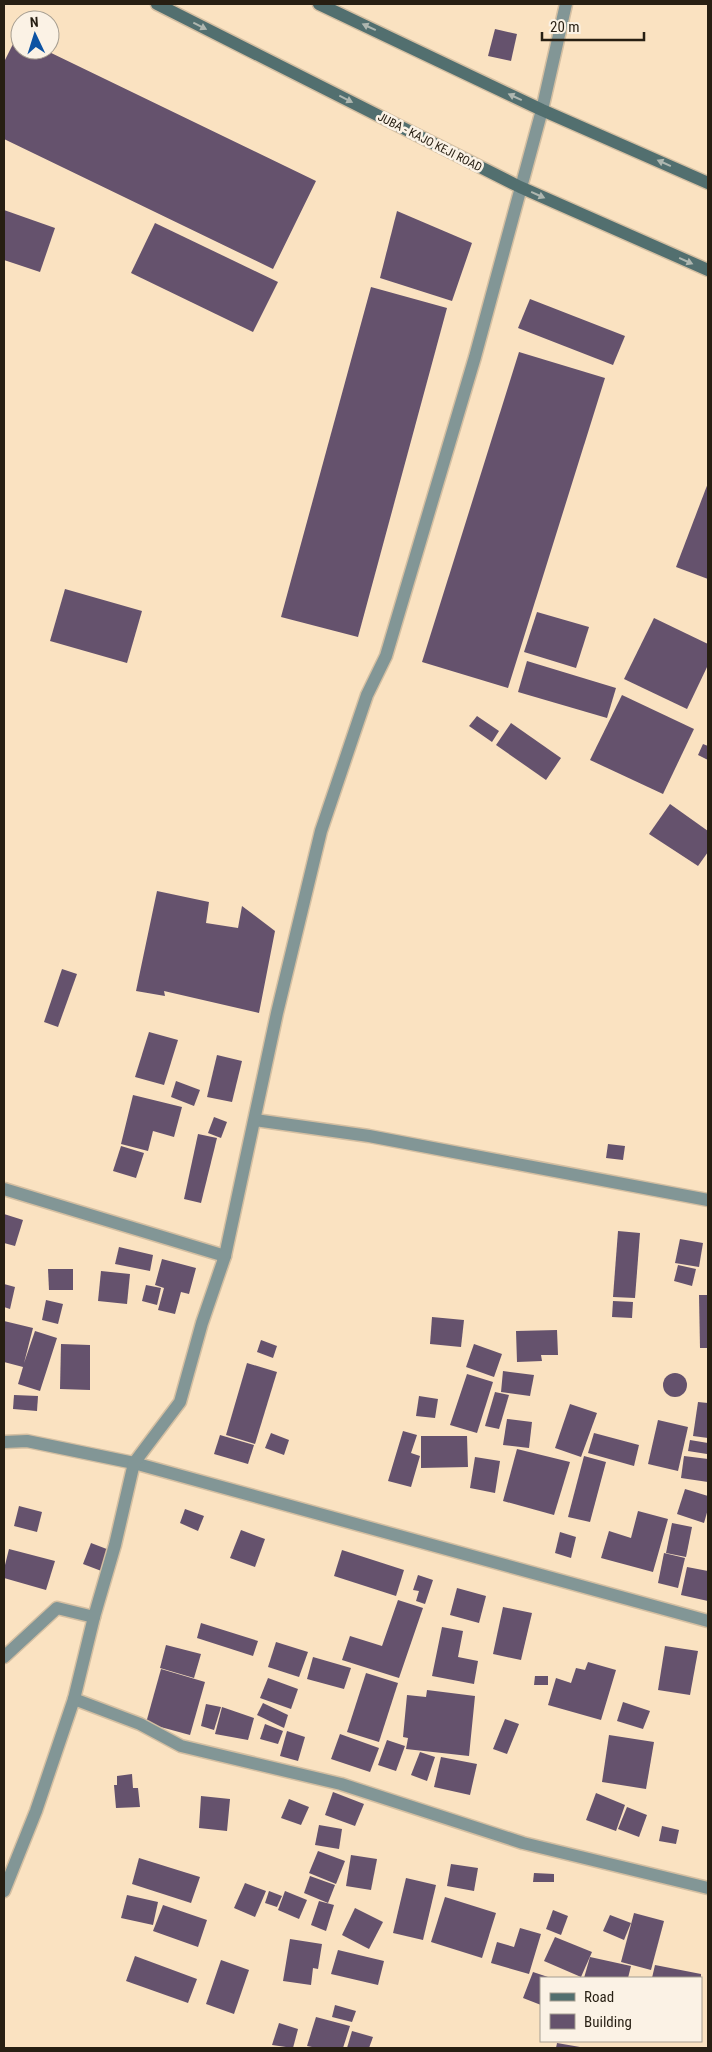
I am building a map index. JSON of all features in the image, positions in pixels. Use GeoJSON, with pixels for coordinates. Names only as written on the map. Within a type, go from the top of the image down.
{"type":"FeatureCollection","features":[{"type":"Feature","properties":{"kind":"main road","name":"JUBA - KAJO KEJI ROAD"},"geometry":{"type":"LineString","coordinates":[[157,4],[520,187],[708,270]]}},
{"type":"Feature","properties":{"kind":"main road"},"geometry":{"type":"LineString","coordinates":[[319,4],[542,110],[708,183]]}},
{"type":"Feature","properties":{"kind":"street"},"geometry":{"type":"LineString","coordinates":[[4,1891],[36,1811],[74,1699],[94,1617],[115,1545],[134,1463],[180,1402],[202,1323],[225,1256],[277,1013],[321,831],[367,695],[386,656],[475,357],[542,110],[566,4]]}},
{"type":"Feature","properties":{"kind":"street"},"geometry":{"type":"LineString","coordinates":[[255,1120],[369,1136],[708,1200]]}},
{"type":"Feature","properties":{"kind":"street"},"geometry":{"type":"LineString","coordinates":[[4,1189],[225,1256]]}},
{"type":"Feature","properties":{"kind":"street"},"geometry":{"type":"LineString","coordinates":[[4,1442],[27,1441],[134,1463],[708,1621]]}},
{"type":"Feature","properties":{"kind":"street"},"geometry":{"type":"LineString","coordinates":[[4,1657],[57,1608],[94,1617]]}},
{"type":"Feature","properties":{"kind":"street"},"geometry":{"type":"LineString","coordinates":[[74,1699],[140,1724],[182,1746],[341,1784],[523,1843],[708,1888]]}},
{"type":"Feature","properties":{"kind":"building"},"geometry":{"type":"Polygon","coordinates":[[[495,29],[517,34],[511,61],[488,56],[495,29]]]}},
{"type":"Feature","properties":{"kind":"building"},"geometry":{"type":"Polygon","coordinates":[[[10,50],[10,60],[60,60],[60,57],[316,181],[273,269],[4,139],[4,62],[10,50]]]}},
{"type":"Feature","properties":{"kind":"building"},"geometry":{"type":"Polygon","coordinates":[[[4,210],[55,228],[40,272],[4,260],[4,210]]]}},
{"type":"Feature","properties":{"kind":"building"},"geometry":{"type":"Polygon","coordinates":[[[397,211],[472,243],[452,301],[380,278],[397,211]]]}},
{"type":"Feature","properties":{"kind":"building"},"geometry":{"type":"Polygon","coordinates":[[[155,223],[278,282],[253,332],[131,273],[155,223]]]}},
{"type":"Feature","properties":{"kind":"building"},"geometry":{"type":"Polygon","coordinates":[[[371,287],[447,308],[358,637],[281,617],[371,287]]]}},
{"type":"Feature","properties":{"kind":"building"},"geometry":{"type":"Polygon","coordinates":[[[530,299],[625,336],[613,365],[518,328],[530,299]]]}},
{"type":"Feature","properties":{"kind":"building"},"geometry":{"type":"Polygon","coordinates":[[[519,352],[605,378],[508,688],[422,662],[519,352]]]}},
{"type":"Feature","properties":{"kind":"building"},"geometry":{"type":"Polygon","coordinates":[[[708,483],[708,579],[676,567],[708,483]]]}},
{"type":"Feature","properties":{"kind":"building"},"geometry":{"type":"Polygon","coordinates":[[[65,589],[142,611],[127,663],[50,641],[65,589]]]}},
{"type":"Feature","properties":{"kind":"building"},"geometry":{"type":"Polygon","coordinates":[[[537,612],[589,627],[576,668],[524,652],[537,612]]]}},
{"type":"Feature","properties":{"kind":"building"},"geometry":{"type":"Polygon","coordinates":[[[654,618],[708,644],[708,665],[687,709],[624,679],[654,618]]]}},
{"type":"Feature","properties":{"kind":"building"},"geometry":{"type":"Polygon","coordinates":[[[527,661],[616,688],[607,718],[518,692],[527,661]]]}},
{"type":"Feature","properties":{"kind":"building"},"geometry":{"type":"Polygon","coordinates":[[[622,695],[694,729],[663,794],[590,760],[622,695]]]}},
{"type":"Feature","properties":{"kind":"building"},"geometry":{"type":"Polygon","coordinates":[[[477,716],[499,731],[492,742],[469,726],[477,716]]]}},
{"type":"Feature","properties":{"kind":"building"},"geometry":{"type":"Polygon","coordinates":[[[511,723],[561,758],[546,780],[496,745],[511,723]]]}},
{"type":"Feature","properties":{"kind":"building"},"geometry":{"type":"Polygon","coordinates":[[[703,744],[708,746],[708,760],[698,755],[703,744]]]}},
{"type":"Feature","properties":{"kind":"building"},"geometry":{"type":"Polygon","coordinates":[[[670,804],[708,831],[708,852],[698,866],[649,834],[670,804]]]}},
{"type":"Feature","properties":{"kind":"building"},"geometry":{"type":"Polygon","coordinates":[[[157,891],[209,902],[206,923],[238,928],[242,906],[275,931],[259,1013],[164,991],[165,996],[136,991],[157,891]]]}},
{"type":"Feature","properties":{"kind":"building"},"geometry":{"type":"Polygon","coordinates":[[[62,969],[77,974],[58,1027],[44,1022],[62,969]]]}},
{"type":"Feature","properties":{"kind":"building"},"geometry":{"type":"Polygon","coordinates":[[[149,1032],[178,1040],[164,1085],[135,1077],[149,1032]]]}},
{"type":"Feature","properties":{"kind":"building"},"geometry":{"type":"Polygon","coordinates":[[[217,1055],[242,1061],[232,1102],[207,1097],[217,1055]]]}},
{"type":"Feature","properties":{"kind":"building"},"geometry":{"type":"Polygon","coordinates":[[[176,1081],[200,1090],[194,1106],[171,1097],[176,1081]]]}},
{"type":"Feature","properties":{"kind":"building"},"geometry":{"type":"Polygon","coordinates":[[[133,1095],[182,1107],[174,1137],[153,1131],[148,1151],[121,1144],[133,1095]]]}},
{"type":"Feature","properties":{"kind":"building"},"geometry":{"type":"Polygon","coordinates":[[[214,1117],[227,1122],[221,1138],[208,1133],[214,1117]]]}},
{"type":"Feature","properties":{"kind":"building"},"geometry":{"type":"Polygon","coordinates":[[[198,1134],[217,1138],[201,1203],[184,1199],[198,1134]]]}},
{"type":"Feature","properties":{"kind":"building"},"geometry":{"type":"Polygon","coordinates":[[[608,1144],[625,1146],[623,1160],[606,1158],[608,1144]]]}},
{"type":"Feature","properties":{"kind":"building"},"geometry":{"type":"Polygon","coordinates":[[[121,1146],[144,1153],[136,1178],[113,1171],[121,1146]]]}},
{"type":"Feature","properties":{"kind":"building"},"geometry":{"type":"Polygon","coordinates":[[[4,1214],[23,1220],[15,1246],[4,1243],[4,1214]]]}},
{"type":"Feature","properties":{"kind":"building"},"geometry":{"type":"Polygon","coordinates":[[[618,1231],[640,1233],[635,1298],[613,1297],[618,1231]]]}},
{"type":"Feature","properties":{"kind":"building"},"geometry":{"type":"Polygon","coordinates":[[[680,1239],[703,1243],[699,1267],[675,1263],[680,1239]]]}},
{"type":"Feature","properties":{"kind":"building"},"geometry":{"type":"Polygon","coordinates":[[[119,1247],[153,1255],[150,1271],[115,1264],[119,1247]]]}},
{"type":"Feature","properties":{"kind":"building"},"geometry":{"type":"Polygon","coordinates":[[[162,1259],[196,1268],[189,1294],[181,1292],[175,1314],[158,1310],[164,1288],[155,1285],[162,1259]]]}},
{"type":"Feature","properties":{"kind":"building"},"geometry":{"type":"Polygon","coordinates":[[[678,1265],[696,1269],[692,1286],[674,1281],[678,1265]]]}},
{"type":"Feature","properties":{"kind":"building"},"geometry":{"type":"Polygon","coordinates":[[[48,1269],[73,1269],[73,1290],[49,1290],[48,1269]]]}},
{"type":"Feature","properties":{"kind":"building"},"geometry":{"type":"Polygon","coordinates":[[[101,1271],[130,1274],[127,1304],[98,1301],[101,1271]]]}},
{"type":"Feature","properties":{"kind":"building"},"geometry":{"type":"Polygon","coordinates":[[[4,1284],[15,1287],[10,1309],[4,1307],[4,1284]]]}},
{"type":"Feature","properties":{"kind":"building"},"geometry":{"type":"Polygon","coordinates":[[[146,1285],[161,1288],[157,1305],[142,1301],[146,1285]]]}},
{"type":"Feature","properties":{"kind":"building"},"geometry":{"type":"Polygon","coordinates":[[[699,1295],[708,1295],[708,1348],[700,1348],[699,1295]]]}},
{"type":"Feature","properties":{"kind":"building"},"geometry":{"type":"Polygon","coordinates":[[[46,1300],[63,1304],[58,1324],[42,1320],[46,1300]]]}},
{"type":"Feature","properties":{"kind":"building"},"geometry":{"type":"Polygon","coordinates":[[[613,1301],[633,1302],[632,1318],[612,1317],[613,1301]]]}},
{"type":"Feature","properties":{"kind":"building"},"geometry":{"type":"Polygon","coordinates":[[[432,1317],[464,1320],[461,1347],[430,1344],[432,1317]]]}},
{"type":"Feature","properties":{"kind":"building"},"geometry":{"type":"Polygon","coordinates":[[[4,1321],[33,1328],[24,1363],[35,1331],[57,1338],[40,1391],[18,1384],[23,1367],[4,1362],[4,1321]]]}},
{"type":"Feature","properties":{"kind":"building"},"geometry":{"type":"Polygon","coordinates":[[[557,1330],[558,1355],[541,1355],[542,1361],[517,1362],[516,1331],[557,1330]]]}},
{"type":"Feature","properties":{"kind":"building"},"geometry":{"type":"Polygon","coordinates":[[[261,1340],[277,1346],[273,1358],[257,1352],[261,1340]]]}},
{"type":"Feature","properties":{"kind":"building"},"geometry":{"type":"Polygon","coordinates":[[[61,1344],[90,1345],[90,1390],[60,1389],[61,1344]]]}},
{"type":"Feature","properties":{"kind":"building"},"geometry":{"type":"Polygon","coordinates":[[[474,1344],[502,1354],[494,1377],[466,1367],[474,1344]]]}},
{"type":"Feature","properties":{"kind":"building"},"geometry":{"type":"Polygon","coordinates":[[[247,1363],[277,1372],[255,1444],[226,1435],[247,1363]]]}},
{"type":"Feature","properties":{"kind":"building"},"geometry":{"type":"Polygon","coordinates":[[[503,1371],[534,1375],[530,1396],[501,1392],[503,1371]]]}},
{"type":"Feature","properties":{"kind":"building"},"geometry":{"type":"Polygon","coordinates":[[[675,1373],[680,1374],[686,1380],[686,1390],[680,1396],[675,1397],[670,1396],[664,1390],[663,1385],[664,1380],[670,1374],[675,1373]]]}},
{"type":"Feature","properties":{"kind":"building"},"geometry":{"type":"Polygon","coordinates":[[[467,1374],[493,1382],[477,1433],[450,1425],[467,1374]]]}},
{"type":"Feature","properties":{"kind":"building"},"geometry":{"type":"Polygon","coordinates":[[[495,1392],[509,1395],[499,1429],[485,1426],[495,1392]]]}},
{"type":"Feature","properties":{"kind":"building"},"geometry":{"type":"Polygon","coordinates":[[[14,1395],[38,1396],[37,1411],[13,1409],[14,1395]]]}},
{"type":"Feature","properties":{"kind":"building"},"geometry":{"type":"Polygon","coordinates":[[[419,1396],[438,1399],[435,1418],[416,1416],[419,1396]]]}},
{"type":"Feature","properties":{"kind":"building"},"geometry":{"type":"Polygon","coordinates":[[[698,1402],[708,1403],[708,1438],[693,1436],[698,1402]]]}},
{"type":"Feature","properties":{"kind":"building"},"geometry":{"type":"Polygon","coordinates":[[[570,1404],[597,1413],[581,1457],[555,1448],[570,1404]]]}},
{"type":"Feature","properties":{"kind":"building"},"geometry":{"type":"Polygon","coordinates":[[[507,1419],[532,1422],[529,1448],[503,1445],[507,1419]]]}},
{"type":"Feature","properties":{"kind":"building"},"geometry":{"type":"Polygon","coordinates":[[[658,1420],[688,1427],[678,1471],[648,1464],[658,1420]]]}},
{"type":"Feature","properties":{"kind":"building"},"geometry":{"type":"Polygon","coordinates":[[[403,1431],[417,1435],[411,1453],[420,1456],[411,1487],[388,1481],[403,1431]]]}},
{"type":"Feature","properties":{"kind":"building"},"geometry":{"type":"Polygon","coordinates":[[[271,1433],[289,1440],[284,1455],[265,1448],[271,1433]]]}},
{"type":"Feature","properties":{"kind":"building"},"geometry":{"type":"Polygon","coordinates":[[[594,1433],[639,1445],[634,1466],[588,1453],[594,1433]]]}},
{"type":"Feature","properties":{"kind":"building"},"geometry":{"type":"Polygon","coordinates":[[[220,1435],[254,1445],[248,1464],[214,1454],[220,1435]]]}},
{"type":"Feature","properties":{"kind":"building"},"geometry":{"type":"Polygon","coordinates":[[[421,1436],[467,1436],[468,1467],[421,1468],[421,1436]]]}},
{"type":"Feature","properties":{"kind":"building"},"geometry":{"type":"Polygon","coordinates":[[[690,1440],[708,1443],[707,1454],[688,1451],[690,1440]]]}},
{"type":"Feature","properties":{"kind":"building"},"geometry":{"type":"Polygon","coordinates":[[[517,1449],[570,1462],[554,1515],[503,1501],[517,1449]]]}},
{"type":"Feature","properties":{"kind":"building"},"geometry":{"type":"Polygon","coordinates":[[[584,1456],[606,1462],[590,1522],[568,1517],[584,1456]]]}},
{"type":"Feature","properties":{"kind":"building"},"geometry":{"type":"Polygon","coordinates":[[[684,1456],[708,1459],[708,1482],[681,1478],[684,1456]]]}},
{"type":"Feature","properties":{"kind":"building"},"geometry":{"type":"Polygon","coordinates":[[[475,1457],[500,1461],[495,1493],[470,1488],[475,1457]]]}},
{"type":"Feature","properties":{"kind":"building"},"geometry":{"type":"Polygon","coordinates":[[[685,1489],[708,1496],[708,1509],[704,1523],[677,1514],[685,1489]]]}},
{"type":"Feature","properties":{"kind":"building"},"geometry":{"type":"Polygon","coordinates":[[[19,1506],[42,1512],[37,1532],[14,1526],[19,1506]]]}},
{"type":"Feature","properties":{"kind":"building"},"geometry":{"type":"Polygon","coordinates":[[[185,1509],[204,1516],[198,1531],[180,1523],[185,1509]]]}},
{"type":"Feature","properties":{"kind":"building"},"geometry":{"type":"Polygon","coordinates":[[[638,1511],[668,1519],[653,1572],[601,1558],[609,1531],[631,1538],[638,1511]]]}},
{"type":"Feature","properties":{"kind":"building"},"geometry":{"type":"Polygon","coordinates":[[[672,1523],[692,1527],[686,1557],[666,1553],[672,1523]]]}},
{"type":"Feature","properties":{"kind":"building"},"geometry":{"type":"Polygon","coordinates":[[[241,1530],[265,1539],[255,1567],[230,1558],[241,1530]]]}},
{"type":"Feature","properties":{"kind":"building"},"geometry":{"type":"Polygon","coordinates":[[[560,1532],[576,1537],[571,1558],[555,1553],[560,1532]]]}},
{"type":"Feature","properties":{"kind":"building"},"geometry":{"type":"Polygon","coordinates":[[[91,1543],[112,1551],[104,1572],[83,1564],[91,1543]]]}},
{"type":"Feature","properties":{"kind":"building"},"geometry":{"type":"Polygon","coordinates":[[[9,1549],[55,1561],[46,1590],[4,1578],[4,1569],[9,1549]]]}},
{"type":"Feature","properties":{"kind":"building"},"geometry":{"type":"Polygon","coordinates":[[[342,1550],[404,1570],[396,1596],[334,1576],[342,1550]]]}},
{"type":"Feature","properties":{"kind":"building"},"geometry":{"type":"Polygon","coordinates":[[[664,1553],[685,1558],[678,1588],[658,1583],[664,1553]]]}},
{"type":"Feature","properties":{"kind":"building"},"geometry":{"type":"Polygon","coordinates":[[[687,1567],[708,1571],[708,1601],[681,1595],[687,1567]]]}},
{"type":"Feature","properties":{"kind":"building"},"geometry":{"type":"Polygon","coordinates":[[[418,1575],[433,1580],[425,1604],[416,1601],[419,1591],[413,1590],[418,1575]]]}},
{"type":"Feature","properties":{"kind":"building"},"geometry":{"type":"Polygon","coordinates":[[[457,1588],[486,1596],[479,1623],[450,1615],[457,1588]]]}},
{"type":"Feature","properties":{"kind":"building"},"geometry":{"type":"Polygon","coordinates":[[[398,1600],[423,1608],[399,1678],[342,1660],[350,1636],[382,1646],[398,1600]]]}},
{"type":"Feature","properties":{"kind":"building"},"geometry":{"type":"Polygon","coordinates":[[[503,1607],[532,1613],[521,1660],[493,1654],[503,1607]]]}},
{"type":"Feature","properties":{"kind":"building"},"geometry":{"type":"Polygon","coordinates":[[[201,1623],[258,1641],[253,1656],[197,1638],[201,1623]]]}},
{"type":"Feature","properties":{"kind":"building"},"geometry":{"type":"Polygon","coordinates":[[[442,1627],[463,1631],[458,1657],[478,1661],[474,1684],[432,1676],[442,1627]]]}},
{"type":"Feature","properties":{"kind":"building"},"geometry":{"type":"Polygon","coordinates":[[[276,1642],[308,1652],[299,1677],[268,1667],[276,1642]]]}},
{"type":"Feature","properties":{"kind":"building"},"geometry":{"type":"Polygon","coordinates":[[[166,1645],[201,1654],[194,1678],[160,1668],[166,1645]]]}},
{"type":"Feature","properties":{"kind":"building"},"geometry":{"type":"Polygon","coordinates":[[[665,1646],[698,1651],[690,1695],[658,1690],[665,1646]]]}},
{"type":"Feature","properties":{"kind":"building"},"geometry":{"type":"Polygon","coordinates":[[[313,1657],[351,1668],[344,1689],[307,1679],[313,1657]]]}},
{"type":"Feature","properties":{"kind":"building"},"geometry":{"type":"Polygon","coordinates":[[[588,1662],[616,1670],[601,1720],[548,1705],[556,1678],[571,1683],[576,1668],[585,1670],[588,1662]]]}},
{"type":"Feature","properties":{"kind":"building"},"geometry":{"type":"Polygon","coordinates":[[[161,1669],[205,1682],[190,1735],[146,1723],[161,1669]]]}},
{"type":"Feature","properties":{"kind":"building"},"geometry":{"type":"Polygon","coordinates":[[[366,1673],[398,1683],[379,1742],[347,1732],[366,1673]]]}},
{"type":"Feature","properties":{"kind":"building"},"geometry":{"type":"Polygon","coordinates":[[[535,1676],[548,1676],[548,1685],[534,1685],[535,1676]]]}},
{"type":"Feature","properties":{"kind":"building"},"geometry":{"type":"Polygon","coordinates":[[[268,1678],[298,1689],[291,1709],[260,1698],[268,1678]]]}},
{"type":"Feature","properties":{"kind":"building"},"geometry":{"type":"Polygon","coordinates":[[[427,1690],[475,1696],[469,1756],[406,1749],[408,1738],[403,1737],[407,1695],[426,1697],[427,1690]]]}},
{"type":"Feature","properties":{"kind":"building"},"geometry":{"type":"Polygon","coordinates":[[[623,1702],[650,1711],[643,1729],[617,1721],[623,1702]]]}},
{"type":"Feature","properties":{"kind":"building"},"geometry":{"type":"Polygon","coordinates":[[[263,1703],[288,1715],[284,1728],[257,1715],[263,1703]]]}},
{"type":"Feature","properties":{"kind":"building"},"geometry":{"type":"Polygon","coordinates":[[[206,1704],[221,1707],[214,1730],[201,1726],[206,1704]]]}},
{"type":"Feature","properties":{"kind":"building"},"geometry":{"type":"Polygon","coordinates":[[[222,1707],[254,1718],[248,1740],[215,1734],[222,1707]]]}},
{"type":"Feature","properties":{"kind":"building"},"geometry":{"type":"Polygon","coordinates":[[[505,1719],[519,1724],[507,1754],[493,1749],[505,1719]]]}},
{"type":"Feature","properties":{"kind":"building"},"geometry":{"type":"Polygon","coordinates":[[[265,1724],[283,1731],[278,1744],[260,1739],[265,1724]]]}},
{"type":"Feature","properties":{"kind":"building"},"geometry":{"type":"Polygon","coordinates":[[[287,1731],[305,1737],[298,1761],[280,1756],[287,1731]]]}},
{"type":"Feature","properties":{"kind":"building"},"geometry":{"type":"Polygon","coordinates":[[[340,1734],[379,1748],[370,1772],[331,1759],[340,1734]]]}},
{"type":"Feature","properties":{"kind":"building"},"geometry":{"type":"Polygon","coordinates":[[[609,1735],[654,1742],[646,1789],[602,1782],[609,1735]]]}},
{"type":"Feature","properties":{"kind":"building"},"geometry":{"type":"Polygon","coordinates":[[[387,1740],[405,1746],[396,1771],[378,1765],[387,1740]]]}},
{"type":"Feature","properties":{"kind":"building"},"geometry":{"type":"Polygon","coordinates":[[[420,1752],[435,1757],[427,1781],[411,1775],[420,1752]]]}},
{"type":"Feature","properties":{"kind":"building"},"geometry":{"type":"Polygon","coordinates":[[[441,1757],[477,1764],[470,1795],[434,1787],[441,1757]]]}},
{"type":"Feature","properties":{"kind":"building"},"geometry":{"type":"Polygon","coordinates":[[[132,1774],[133,1788],[138,1788],[140,1807],[116,1808],[114,1785],[117,1785],[117,1776],[132,1774]]]}},
{"type":"Feature","properties":{"kind":"building"},"geometry":{"type":"Polygon","coordinates":[[[333,1792],[364,1804],[355,1826],[325,1815],[333,1792]]]}},
{"type":"Feature","properties":{"kind":"building"},"geometry":{"type":"Polygon","coordinates":[[[596,1793],[625,1805],[616,1831],[586,1820],[596,1793]]]}},
{"type":"Feature","properties":{"kind":"building"},"geometry":{"type":"Polygon","coordinates":[[[201,1796],[230,1799],[227,1831],[199,1828],[201,1796]]]}},
{"type":"Feature","properties":{"kind":"building"},"geometry":{"type":"Polygon","coordinates":[[[289,1799],[309,1807],[301,1825],[281,1818],[289,1799]]]}},
{"type":"Feature","properties":{"kind":"building"},"geometry":{"type":"Polygon","coordinates":[[[627,1807],[647,1815],[639,1837],[618,1829],[627,1807]]]}},
{"type":"Feature","properties":{"kind":"building"},"geometry":{"type":"Polygon","coordinates":[[[319,1825],[342,1829],[339,1849],[315,1845],[319,1825]]]}},
{"type":"Feature","properties":{"kind":"building"},"geometry":{"type":"Polygon","coordinates":[[[662,1826],[679,1830],[676,1844],[659,1841],[662,1826]]]}},
{"type":"Feature","properties":{"kind":"building"},"geometry":{"type":"Polygon","coordinates":[[[318,1851],[345,1861],[336,1884],[309,1873],[318,1851]]]}},
{"type":"Feature","properties":{"kind":"building"},"geometry":{"type":"Polygon","coordinates":[[[351,1855],[377,1859],[371,1890],[346,1886],[351,1855]]]}},
{"type":"Feature","properties":{"kind":"building"},"geometry":{"type":"Polygon","coordinates":[[[139,1858],[200,1877],[191,1903],[132,1884],[139,1858]]]}},
{"type":"Feature","properties":{"kind":"building"},"geometry":{"type":"Polygon","coordinates":[[[451,1864],[478,1868],[474,1891],[447,1886],[451,1864]]]}},
{"type":"Feature","properties":{"kind":"building"},"geometry":{"type":"Polygon","coordinates":[[[534,1873],[554,1874],[554,1882],[533,1882],[534,1873]]]}},
{"type":"Feature","properties":{"kind":"building"},"geometry":{"type":"Polygon","coordinates":[[[310,1876],[335,1885],[328,1903],[304,1893],[310,1876]]]}},
{"type":"Feature","properties":{"kind":"building"},"geometry":{"type":"Polygon","coordinates":[[[406,1878],[436,1885],[423,1940],[393,1933],[406,1878]]]}},
{"type":"Feature","properties":{"kind":"building"},"geometry":{"type":"Polygon","coordinates":[[[245,1883],[266,1891],[255,1917],[234,1908],[245,1883]]]}},
{"type":"Feature","properties":{"kind":"building"},"geometry":{"type":"Polygon","coordinates":[[[269,1891],[282,1896],[277,1907],[265,1903],[269,1891]]]}},
{"type":"Feature","properties":{"kind":"building"},"geometry":{"type":"Polygon","coordinates":[[[285,1891],[307,1900],[299,1919],[278,1910],[285,1891]]]}},
{"type":"Feature","properties":{"kind":"building"},"geometry":{"type":"Polygon","coordinates":[[[127,1895],[158,1902],[153,1925],[121,1918],[127,1895]]]}},
{"type":"Feature","properties":{"kind":"building"},"geometry":{"type":"Polygon","coordinates":[[[445,1897],[496,1913],[482,1958],[431,1942],[445,1897]]]}},
{"type":"Feature","properties":{"kind":"building"},"geometry":{"type":"Polygon","coordinates":[[[319,1901],[334,1905],[326,1931],[311,1925],[319,1901]]]}},
{"type":"Feature","properties":{"kind":"building"},"geometry":{"type":"Polygon","coordinates":[[[163,1905],[207,1920],[198,1947],[153,1931],[163,1905]]]}},
{"type":"Feature","properties":{"kind":"building"},"geometry":{"type":"Polygon","coordinates":[[[355,1908],[383,1922],[369,1949],[342,1935],[355,1908]]]}},
{"type":"Feature","properties":{"kind":"building"},"geometry":{"type":"Polygon","coordinates":[[[553,1910],[568,1916],[561,1935],[546,1929],[553,1910]]]}},
{"type":"Feature","properties":{"kind":"building"},"geometry":{"type":"Polygon","coordinates":[[[634,1913],[664,1921],[651,1970],[621,1962],[634,1913]]]}},
{"type":"Feature","properties":{"kind":"building"},"geometry":{"type":"Polygon","coordinates":[[[610,1915],[631,1923],[624,1940],[603,1931],[610,1915]]]}},
{"type":"Feature","properties":{"kind":"building"},"geometry":{"type":"Polygon","coordinates":[[[520,1928],[541,1934],[529,1974],[491,1963],[497,1942],[514,1947],[520,1928]]]}},
{"type":"Feature","properties":{"kind":"building"},"geometry":{"type":"Polygon","coordinates":[[[555,1937],[592,1952],[581,1977],[544,1961],[555,1937]]]}},
{"type":"Feature","properties":{"kind":"building"},"geometry":{"type":"Polygon","coordinates":[[[290,1939],[322,1944],[318,1969],[313,1968],[311,1985],[283,1981],[290,1939]]]}},
{"type":"Feature","properties":{"kind":"building"},"geometry":{"type":"Polygon","coordinates":[[[338,1950],[384,1961],[378,1985],[331,1974],[338,1950]]]}},
{"type":"Feature","properties":{"kind":"building"},"geometry":{"type":"Polygon","coordinates":[[[135,1956],[197,1979],[188,2003],[126,1981],[135,1956]]]}},
{"type":"Feature","properties":{"kind":"building"},"geometry":{"type":"Polygon","coordinates":[[[590,1957],[631,1966],[628,1977],[584,1977],[590,1957]]]}},
{"type":"Feature","properties":{"kind":"building"},"geometry":{"type":"Polygon","coordinates":[[[221,1960],[249,1970],[234,2014],[206,2004],[221,1960]]]}},
{"type":"Feature","properties":{"kind":"building"},"geometry":{"type":"Polygon","coordinates":[[[655,1965],[701,1974],[701,1977],[652,1977],[655,1965]]]}},
{"type":"Feature","properties":{"kind":"building"},"geometry":{"type":"Polygon","coordinates":[[[533,1972],[548,1977],[540,1977],[540,2005],[523,1998],[533,1972]]]}},
{"type":"Feature","properties":{"kind":"building"},"geometry":{"type":"Polygon","coordinates":[[[335,2005],[356,2011],[352,2022],[332,2017],[335,2005]]]}},
{"type":"Feature","properties":{"kind":"building"},"geometry":{"type":"Polygon","coordinates":[[[316,2017],[350,2026],[343,2048],[307,2046],[316,2017]]]}},
{"type":"Feature","properties":{"kind":"building"},"geometry":{"type":"Polygon","coordinates":[[[279,2023],[298,2029],[293,2048],[272,2045],[279,2023]]]}},
{"type":"Feature","properties":{"kind":"building"},"geometry":{"type":"Polygon","coordinates":[[[352,2031],[373,2037],[369,2048],[347,2048],[352,2031]]]}},
{"type":"Feature","properties":{"kind":"building"},"geometry":{"type":"Polygon","coordinates":[[[557,2043],[580,2047],[580,2048],[556,2048],[557,2043]]]}}]}
